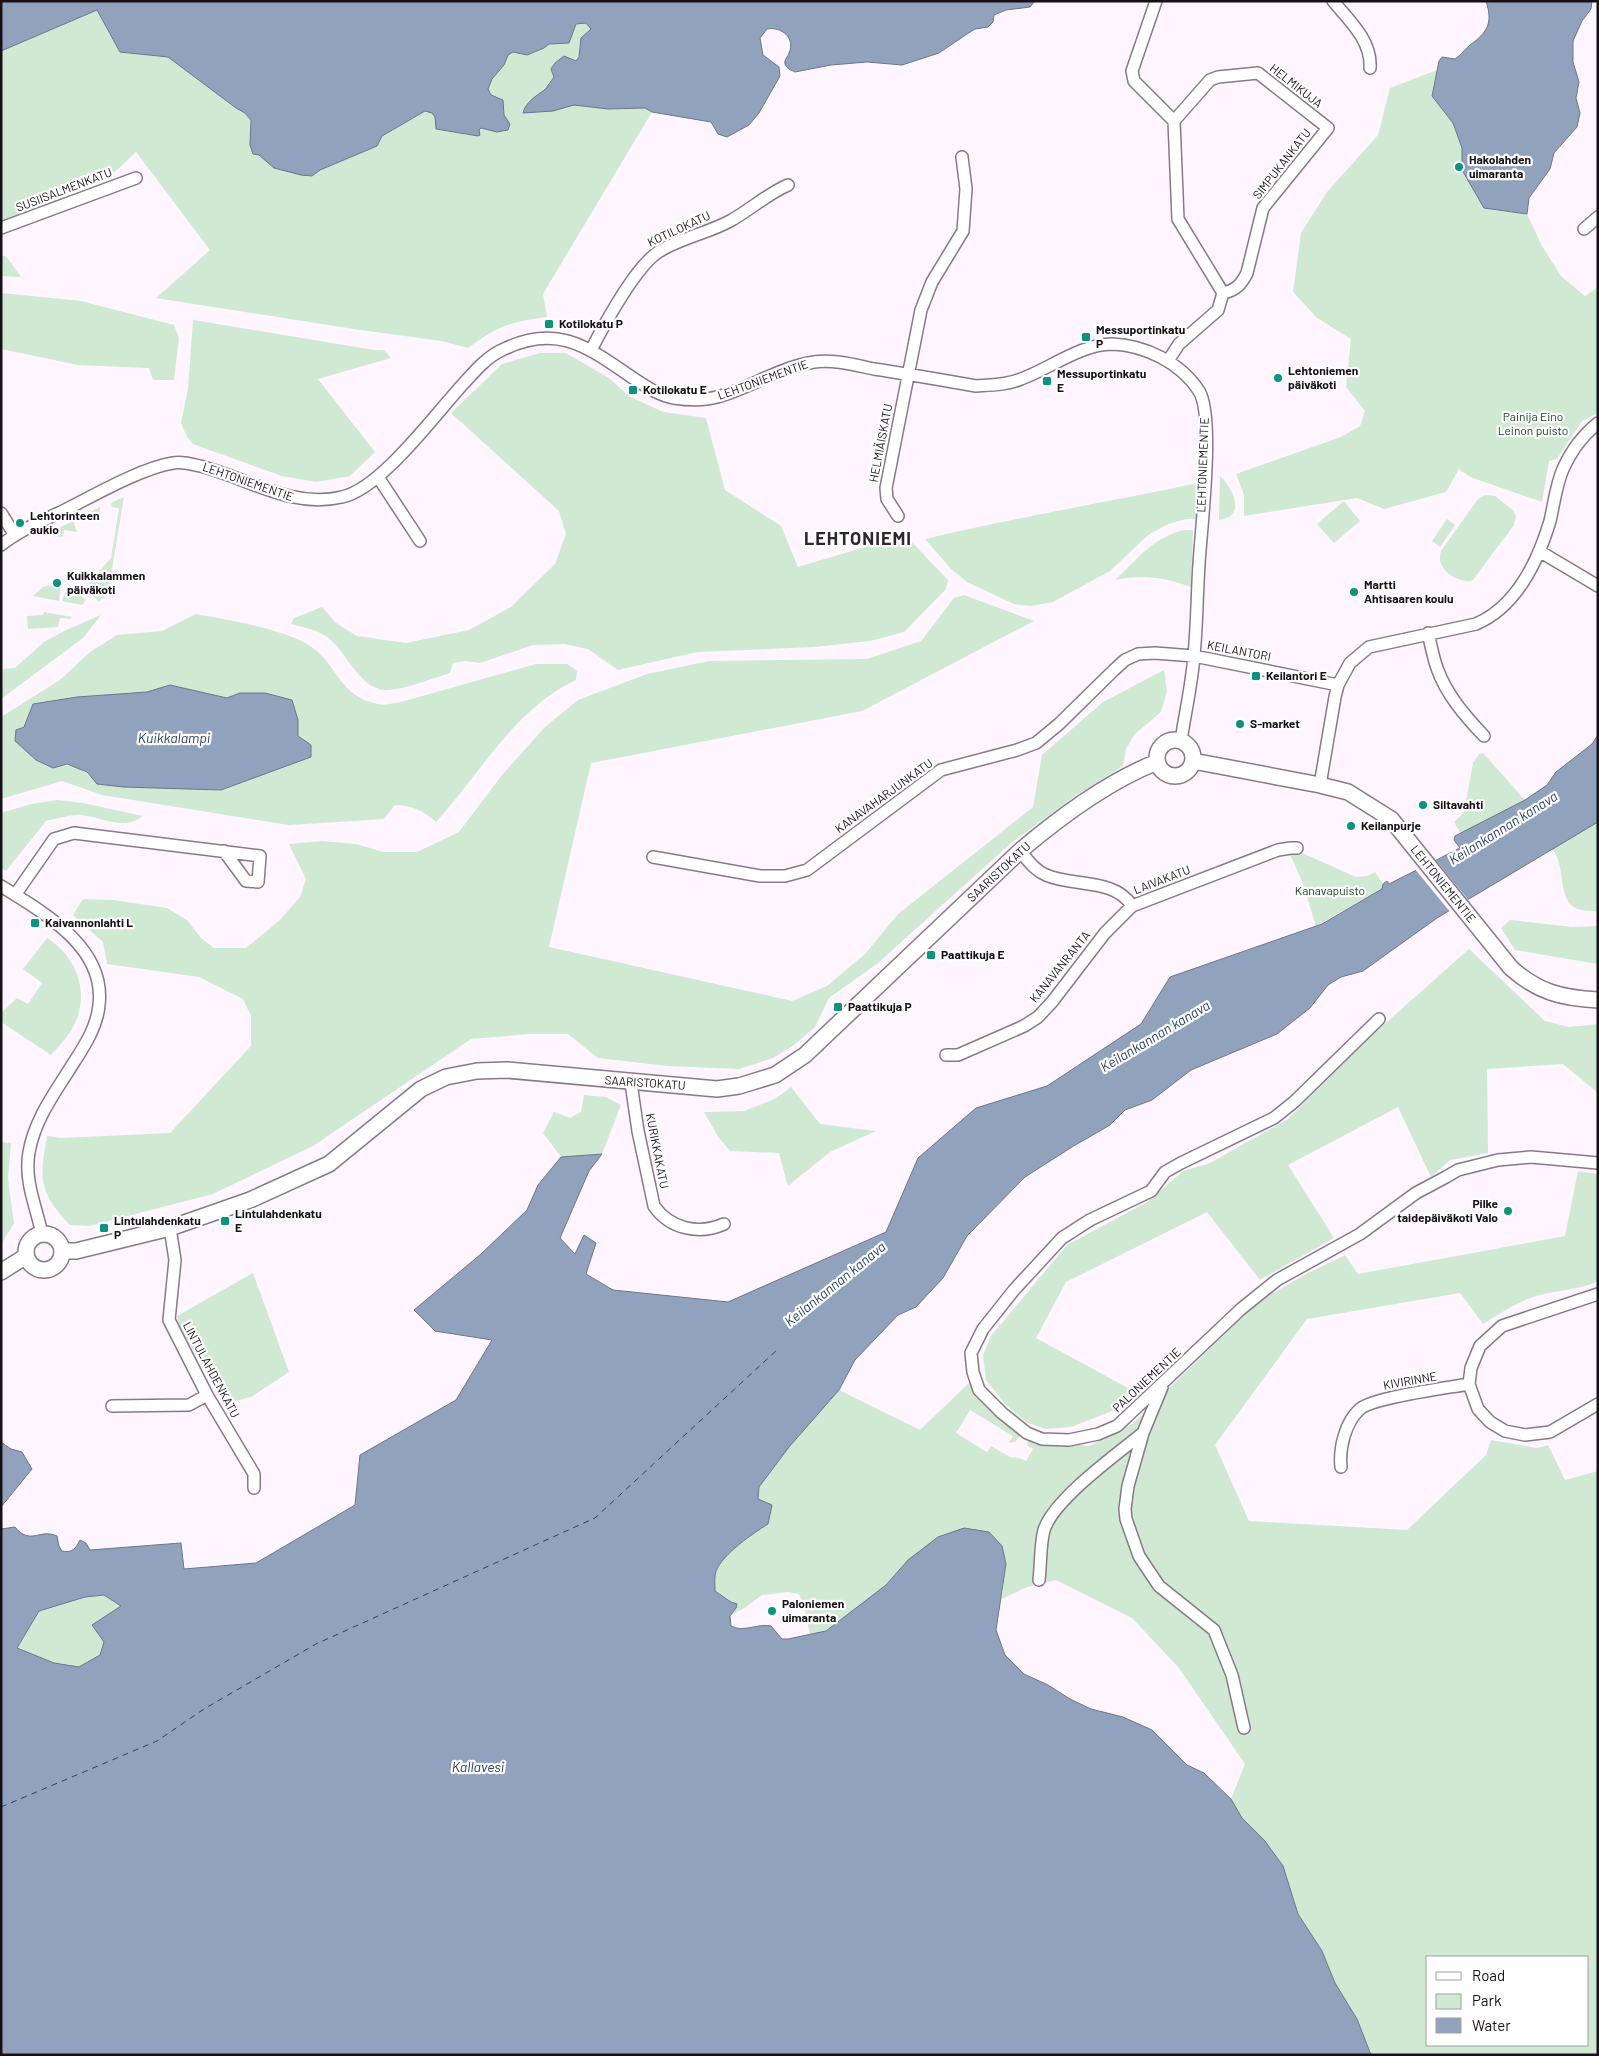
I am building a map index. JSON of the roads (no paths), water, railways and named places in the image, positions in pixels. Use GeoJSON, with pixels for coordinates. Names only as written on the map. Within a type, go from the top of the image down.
{"type":"FeatureCollection","features":[{"type":"Feature","properties":{"kind":"main road"},"geometry":{"type":"LineString","coordinates":[[1170,741],[1181,741],[1192,751],[1193,761],[1189,770],[1176,776],[1162,771],[1157,756],[1161,746],[1170,741]]}},
{"type":"Feature","properties":{"kind":"main road","name":"LEHTONIEMENTIE"},"geometry":{"type":"LineString","coordinates":[[1193,761],[1348,792],[1391,819],[1511,968],[1527,982],[1548,992],[1598,1000]]}},
{"type":"Feature","properties":{"kind":"main road","name":"SAARISTOKATU"},"geometry":{"type":"LineString","coordinates":[[62,1251],[76,1251],[170,1228],[250,1200],[329,1164],[421,1089],[446,1077],[477,1070],[507,1070],[717,1089],[739,1086],[775,1075],[805,1055],[1020,851],[1055,821],[1144,767],[1158,762]]}},
{"type":"Feature","properties":{"kind":"main road"},"geometry":{"type":"LineString","coordinates":[[42,1234],[48,1234],[58,1240],[62,1251],[58,1262],[54,1266],[43,1270],[32,1266],[26,1256],[29,1241],[33,1237],[42,1234]]}},
{"type":"Feature","properties":{"kind":"main road"},"geometry":{"type":"LineString","coordinates":[[1,1272],[26,1256]]}},
{"type":"Feature","properties":{"kind":"street"},"geometry":{"type":"LineString","coordinates":[[1156,1],[1132,71],[1134,81],[1174,121],[1178,219],[1223,293],[1218,310],[1179,344],[1168,361]]}},
{"type":"Feature","properties":{"kind":"street"},"geometry":{"type":"LineString","coordinates":[[1333,1],[1360,32],[1371,61],[1370,68]]}},
{"type":"Feature","properties":{"kind":"street","name":"HELMIKUJA"},"geometry":{"type":"LineString","coordinates":[[1174,121],[1210,80],[1218,77],[1258,73],[1328,128]]}},
{"type":"Feature","properties":{"kind":"street","name":"SIMPUKANKATU"},"geometry":{"type":"LineString","coordinates":[[1223,293],[1234,291],[1243,282],[1264,208],[1328,128]]}},
{"type":"Feature","properties":{"kind":"street","name":"HELMIÄISKATU"},"geometry":{"type":"LineString","coordinates":[[898,516],[887,499],[886,488],[920,310],[932,282],[963,231],[966,190],[962,157]]}},
{"type":"Feature","properties":{"kind":"street","name":"SUSIISALMENKATU"},"geometry":{"type":"LineString","coordinates":[[1,228],[136,178]]}},
{"type":"Feature","properties":{"kind":"street","name":"KOTILOKATU"},"geometry":{"type":"LineString","coordinates":[[591,350],[633,280],[649,258],[661,250],[746,212],[776,190],[788,185]]}},
{"type":"Feature","properties":{"kind":"street"},"geometry":{"type":"LineString","coordinates":[[1584,229],[1598,216]]}},
{"type":"Feature","properties":{"kind":"street","name":"LEHTONIEMENTIE"},"geometry":{"type":"LineString","coordinates":[[1,544],[14,534],[143,473],[176,462],[198,465],[292,498],[308,500],[344,497],[362,489],[378,477],[451,396],[496,352],[536,338],[555,338],[580,344],[651,390],[670,397],[694,400],[715,398],[778,373],[815,362],[827,361],[976,386],[995,385],[1020,380],[1085,349],[1112,344],[1127,346],[1143,350],[1168,361],[1180,369],[1200,392],[1206,416],[1206,452],[1194,656],[1181,741]]}},
{"type":"Feature","properties":{"kind":"street"},"geometry":{"type":"LineString","coordinates":[[1320,785],[1338,685],[1350,663],[1369,647],[1476,624],[1492,618],[1526,576],[1540,551],[1563,470],[1578,444],[1598,423]]}},
{"type":"Feature","properties":{"kind":"street"},"geometry":{"type":"LineString","coordinates":[[378,477],[420,541]]}},
{"type":"Feature","properties":{"kind":"street"},"geometry":{"type":"LineString","coordinates":[[1,513],[14,534]]}},
{"type":"Feature","properties":{"kind":"street"},"geometry":{"type":"LineString","coordinates":[[1540,551],[1598,586]]}},
{"type":"Feature","properties":{"kind":"street"},"geometry":{"type":"LineString","coordinates":[[1428,633],[1436,666],[1444,686],[1467,718],[1484,736]]}},
{"type":"Feature","properties":{"kind":"street","name":"KANAVAHARJUNKATU"},"geometry":{"type":"LineString","coordinates":[[652,857],[760,876],[785,876],[807,870],[941,770],[1017,750],[1036,743],[1059,724],[1125,660],[1138,654],[1154,653],[1194,656]]}},
{"type":"Feature","properties":{"kind":"street","name":"KEILANTORI"},"geometry":{"type":"LineString","coordinates":[[1194,656],[1338,685]]}},
{"type":"Feature","properties":{"kind":"street"},"geometry":{"type":"LineString","coordinates":[[15,895],[54,839],[67,834],[74,833],[224,851]]}},
{"type":"Feature","properties":{"kind":"street","name":"LAIVAKATU"},"geometry":{"type":"LineString","coordinates":[[1020,851],[1035,869],[1046,876],[1117,890],[1127,897],[1132,906],[1278,850],[1297,848]]}},
{"type":"Feature","properties":{"kind":"street"},"geometry":{"type":"LineString","coordinates":[[1,886],[76,940],[88,955],[95,969],[99,987],[100,1006],[91,1032],[40,1116],[29,1152],[27,1173],[42,1234]]}},
{"type":"Feature","properties":{"kind":"street","name":"KANAVANRANTA"},"geometry":{"type":"LineString","coordinates":[[946,1055],[958,1055],[1024,1026],[1038,1017],[1052,1002],[1105,933],[1132,906]]}},
{"type":"Feature","properties":{"kind":"street","name":"PALONIEMENTIE"},"geometry":{"type":"LineString","coordinates":[[1379,1019],[1294,1102],[1274,1118],[1181,1163],[1166,1172],[1151,1191],[1090,1220],[1062,1238],[1014,1290],[989,1321],[970,1352],[973,1372],[979,1390],[1015,1424],[1027,1433],[1042,1439],[1068,1440],[1098,1434],[1117,1426],[1241,1309],[1277,1280],[1360,1234],[1416,1193],[1458,1170],[1498,1160],[1531,1156],[1598,1163]]}},
{"type":"Feature","properties":{"kind":"street","name":"KURIKKAKATU"},"geometry":{"type":"LineString","coordinates":[[631,1082],[640,1139],[654,1206],[661,1217],[673,1224],[687,1228],[712,1229],[724,1224]]}},
{"type":"Feature","properties":{"kind":"street","name":"LINTULAHDENKATU"},"geometry":{"type":"LineString","coordinates":[[170,1228],[175,1260],[169,1320],[207,1395],[254,1474],[254,1488]]}},
{"type":"Feature","properties":{"kind":"street"},"geometry":{"type":"LineString","coordinates":[[1598,1294],[1502,1326],[1480,1346],[1472,1368],[1469,1384],[1478,1409],[1490,1422],[1505,1431],[1525,1436],[1550,1432],[1598,1404]]}},
{"type":"Feature","properties":{"kind":"street"},"geometry":{"type":"LineString","coordinates":[[1164,1383],[1143,1433],[1128,1486],[1126,1519],[1139,1556],[1159,1586],[1214,1630],[1232,1675],[1244,1728]]}},
{"type":"Feature","properties":{"kind":"street","name":"KIVIRINNE"},"geometry":{"type":"LineString","coordinates":[[1341,1467],[1340,1452],[1349,1426],[1360,1410],[1377,1401],[1469,1384]]}},
{"type":"Feature","properties":{"kind":"street"},"geometry":{"type":"LineString","coordinates":[[112,1406],[189,1405],[207,1395]]}},
{"type":"Feature","properties":{"kind":"street"},"geometry":{"type":"LineString","coordinates":[[1039,1580],[1044,1530],[1052,1516],[1070,1494],[1143,1433]]}},
{"type":"Feature","properties":{"kind":"water"},"geometry":{"type":"Polygon","coordinates":[[[1,1],[1035,1],[1030,7],[1006,10],[994,15],[993,22],[988,27],[975,29],[939,53],[902,65],[867,62],[831,65],[795,72],[785,64],[791,48],[789,38],[782,31],[767,29],[760,38],[763,55],[779,67],[780,76],[759,113],[749,125],[727,137],[718,134],[711,122],[652,112],[645,108],[608,109],[574,105],[553,111],[523,113],[528,103],[544,90],[554,77],[551,69],[555,63],[564,56],[576,61],[579,57],[581,38],[591,29],[586,23],[576,24],[569,43],[549,44],[527,55],[513,52],[508,55],[504,65],[492,79],[488,89],[491,95],[503,100],[504,115],[510,124],[508,130],[497,132],[481,128],[479,130],[480,135],[478,136],[436,129],[435,117],[432,113],[425,111],[382,136],[377,146],[320,170],[312,176],[274,168],[259,155],[253,154],[250,145],[251,120],[245,113],[168,57],[120,52],[97,10],[1,51],[1,1]]]}},
{"type":"Feature","properties":{"kind":"water"},"geometry":{"type":"Polygon","coordinates":[[[1486,1],[1592,1],[1591,9],[1582,21],[1573,41],[1573,62],[1579,82],[1576,98],[1580,113],[1577,127],[1554,153],[1550,169],[1529,198],[1527,214],[1484,208],[1462,170],[1462,148],[1453,123],[1432,96],[1439,61],[1442,57],[1455,59],[1485,31],[1489,21],[1486,1]]]}},
{"type":"Feature","properties":{"kind":"water","name":"Kuikkalampi"},"geometry":{"type":"Polygon","coordinates":[[[170,685],[227,698],[240,693],[265,693],[292,700],[298,720],[298,736],[311,745],[311,757],[221,790],[123,787],[97,784],[87,772],[67,764],[53,768],[36,760],[15,741],[16,730],[24,727],[33,704],[77,697],[147,692],[170,685]]]}},
{"type":"Feature","properties":{"kind":"water","name":"Kallavesi"},"geometry":{"type":"Polygon","coordinates":[[[1598,735],[1598,822],[1437,918],[1363,971],[1341,977],[1328,985],[1310,1008],[1277,1034],[1191,1070],[1152,1100],[1125,1110],[1110,1125],[1025,1177],[967,1236],[943,1278],[916,1307],[898,1315],[855,1360],[839,1390],[789,1447],[759,1487],[758,1499],[772,1505],[768,1524],[731,1551],[715,1573],[715,1591],[737,1604],[730,1616],[731,1626],[741,1629],[771,1626],[782,1639],[788,1639],[826,1631],[886,1585],[908,1560],[938,1537],[964,1528],[989,1532],[1002,1546],[1006,1564],[996,1630],[1005,1655],[1024,1674],[1048,1685],[1070,1699],[1091,1709],[1123,1717],[1152,1730],[1187,1765],[1204,1773],[1231,1799],[1242,1818],[1265,1841],[1283,1866],[1298,1914],[1322,1951],[1335,1983],[1357,2019],[1371,2055],[1,2055],[1,1529],[15,1527],[20,1533],[30,1536],[51,1534],[57,1536],[62,1551],[73,1550],[80,1540],[86,1543],[90,1550],[181,1543],[184,1569],[256,1563],[355,1505],[360,1455],[456,1400],[492,1340],[435,1331],[414,1310],[481,1254],[527,1210],[538,1185],[561,1157],[602,1154],[589,1171],[560,1238],[575,1254],[584,1235],[596,1243],[586,1274],[613,1290],[728,1302],[886,1232],[918,1158],[976,1108],[1047,1086],[1141,1024],[1170,977],[1322,924],[1382,889],[1383,884],[1387,881],[1389,884],[1460,848],[1454,840],[1455,836],[1525,800],[1547,785],[1556,772],[1592,744],[1598,735]],[[104,1595],[85,1597],[39,1611],[17,1648],[54,1663],[79,1667],[100,1655],[104,1642],[92,1625],[121,1606],[104,1595]]]}},
{"type":"Feature","properties":{"kind":"water"},"geometry":{"type":"Polygon","coordinates":[[[1,1442],[11,1449],[22,1452],[32,1469],[1,1507],[1,1442]]]}},
{"type":"Feature","properties":{"kind":"place","name":"Hakolahden uimaranta"},"geometry":{"type":"Point","coordinates":[1459,167]}},
{"type":"Feature","properties":{"kind":"place","name":"Kotilokatu P"},"geometry":{"type":"Point","coordinates":[549,324]}},
{"type":"Feature","properties":{"kind":"place","name":"Messuportinkatu P"},"geometry":{"type":"Point","coordinates":[1086,337]}},
{"type":"Feature","properties":{"kind":"place","name":"Lehtoniemen päiväkoti"},"geometry":{"type":"Point","coordinates":[1278,378]}},
{"type":"Feature","properties":{"kind":"place","name":"Messuportinkatu E"},"geometry":{"type":"Point","coordinates":[1047,381]}},
{"type":"Feature","properties":{"kind":"place","name":"Kotilokatu E"},"geometry":{"type":"Point","coordinates":[633,390]}},
{"type":"Feature","properties":{"kind":"place","name":"Lehtorinteen aukio"},"geometry":{"type":"Point","coordinates":[20,523]}},
{"type":"Feature","properties":{"kind":"place","name":"Kuikkalammen päiväkoti"},"geometry":{"type":"Point","coordinates":[57,583]}},
{"type":"Feature","properties":{"kind":"place","name":"Martti Ahtisaaren koulu"},"geometry":{"type":"Point","coordinates":[1354,592]}},
{"type":"Feature","properties":{"kind":"place","name":"Keilantori E"},"geometry":{"type":"Point","coordinates":[1256,676]}},
{"type":"Feature","properties":{"kind":"place","name":"S-market"},"geometry":{"type":"Point","coordinates":[1240,724]}},
{"type":"Feature","properties":{"kind":"place","name":"Siltavahti"},"geometry":{"type":"Point","coordinates":[1423,805]}},
{"type":"Feature","properties":{"kind":"place","name":"Keilanpurje"},"geometry":{"type":"Point","coordinates":[1351,826]}},
{"type":"Feature","properties":{"kind":"place","name":"Kaivannonlahti L"},"geometry":{"type":"Point","coordinates":[35,923]}},
{"type":"Feature","properties":{"kind":"place","name":"Paattikuja E"},"geometry":{"type":"Point","coordinates":[931,955]}},
{"type":"Feature","properties":{"kind":"place","name":"Paattikuja P"},"geometry":{"type":"Point","coordinates":[838,1007]}},
{"type":"Feature","properties":{"kind":"place","name":"Pilke taidepäiväkoti Valo"},"geometry":{"type":"Point","coordinates":[1508,1211]}},
{"type":"Feature","properties":{"kind":"place","name":"Lintulahdenkatu E"},"geometry":{"type":"Point","coordinates":[225,1221]}},
{"type":"Feature","properties":{"kind":"place","name":"Lintulahdenkatu P"},"geometry":{"type":"Point","coordinates":[104,1228]}},
{"type":"Feature","properties":{"kind":"place","name":"Paloniemen uimaranta"},"geometry":{"type":"Point","coordinates":[772,1611]}},
{"type":"Feature","properties":{"kind":"district","name":"LEHTONIEMI"},"geometry":{"type":"Point","coordinates":[858,539]}},
{"type":"Feature","properties":{"kind":"park label","name":"Painija Eino Leinon puisto"},"geometry":{"type":"Point","coordinates":[1533,424]}},
{"type":"Feature","properties":{"kind":"park label","name":"Kanavapuisto"},"geometry":{"type":"Point","coordinates":[1330,891]}},
{"type":"Feature","properties":{"kind":"water label","name":"Keilankannan kanava"},"geometry":{"type":"Point","coordinates":[1503,828]}},
{"type":"Feature","properties":{"kind":"water label","name":"Keilankannan kanava"},"geometry":{"type":"Point","coordinates":[1155,1036]}},
{"type":"Feature","properties":{"kind":"water label","name":"Keilankannan kanava"},"geometry":{"type":"Point","coordinates":[835,1284]}}]}
